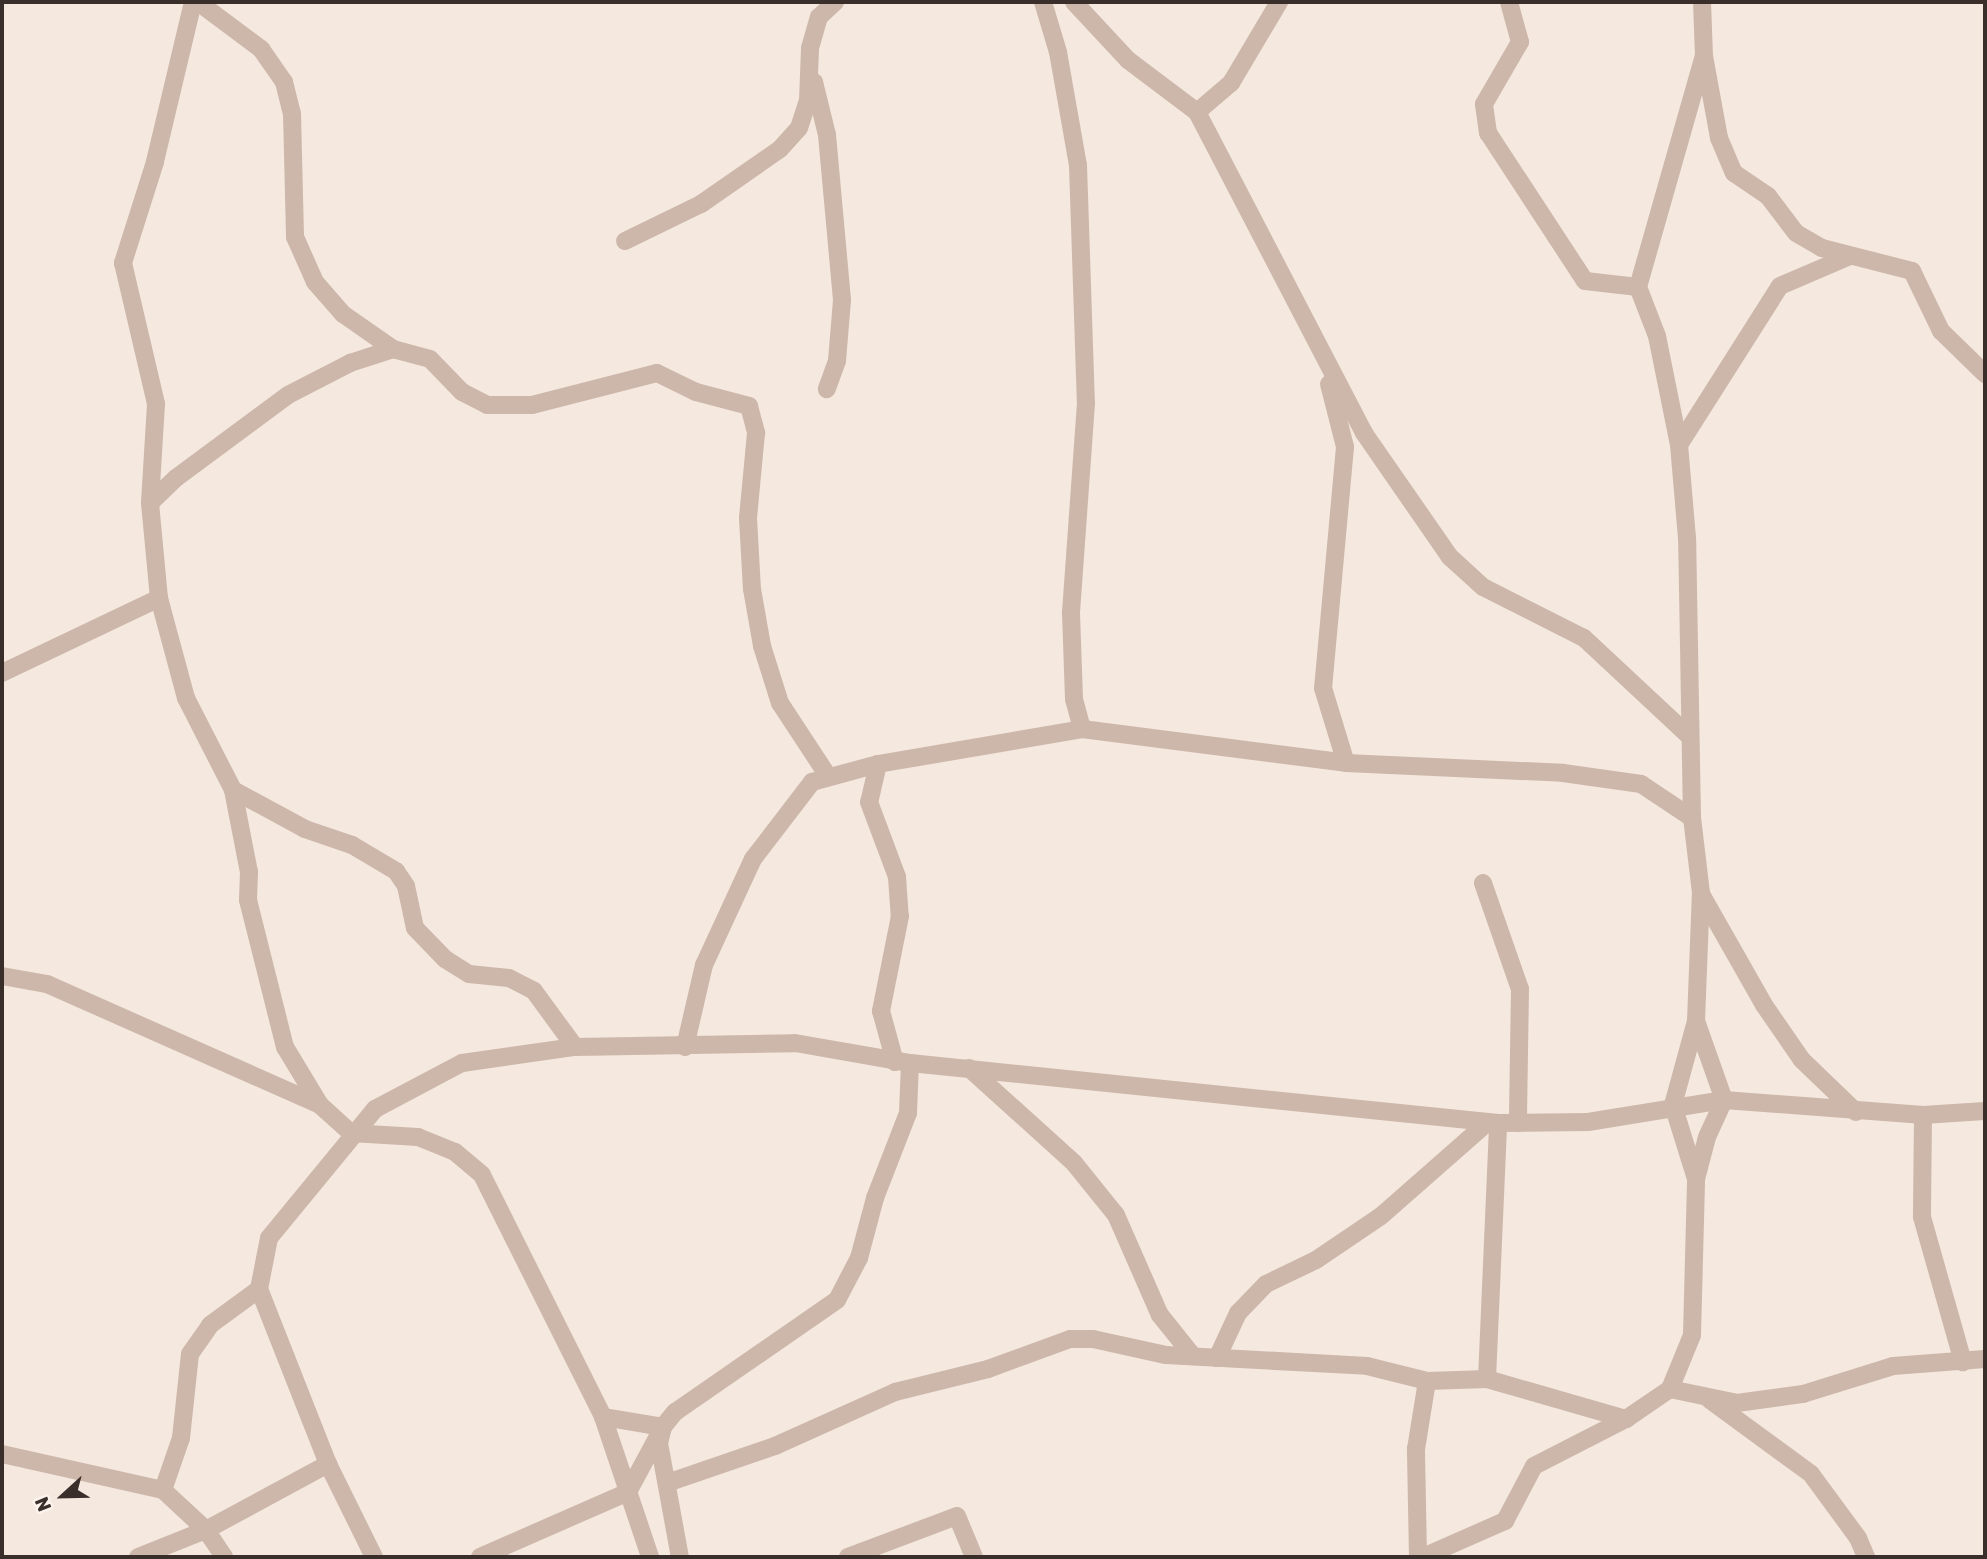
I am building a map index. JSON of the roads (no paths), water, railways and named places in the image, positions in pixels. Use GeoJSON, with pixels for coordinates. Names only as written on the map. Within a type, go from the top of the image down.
{"type":"FeatureCollection","features":[{"type":"Feature","properties":{"kind":"street"},"geometry":{"type":"LineString","coordinates":[[192,2],[155,162],[123,263],[156,404],[150,503],[159,598],[186,698],[233,790],[248,872],[248,900],[285,1046],[320,1105],[351,1133],[418,1137],[455,1152],[482,1175],[603,1417],[650,1557]]}},
{"type":"Feature","properties":{"kind":"street"},"geometry":{"type":"LineString","coordinates":[[198,2],[261,49],[284,82],[292,113],[295,237],[315,282],[343,314],[393,349],[430,359],[462,393],[487,405],[532,405],[657,373],[696,392],[750,407],[756,433],[748,518],[762,646],[780,703],[828,776]]}},
{"type":"Feature","properties":{"kind":"street"},"geometry":{"type":"LineString","coordinates":[[625,241],[701,204],[780,149],[799,128],[808,101],[810,67],[819,17],[835,2]]}},
{"type":"Feature","properties":{"kind":"street"},"geometry":{"type":"LineString","coordinates":[[1043,2],[1058,52],[1078,165],[1086,404],[1071,613],[1074,699],[1082,729]]}},
{"type":"Feature","properties":{"kind":"street"},"geometry":{"type":"LineString","coordinates":[[1074,2],[1128,60],[1197,112],[1237,183],[1322,357],[1364,433],[1450,557],[1483,587],[1584,638],[1689,736]]}},
{"type":"Feature","properties":{"kind":"street"},"geometry":{"type":"LineString","coordinates":[[1197,112],[1231,83],[1279,2]]}},
{"type":"Feature","properties":{"kind":"street"},"geometry":{"type":"LineString","coordinates":[[1509,2],[1520,42],[1484,104],[1488,133],[1585,281],[1638,287]]}},
{"type":"Feature","properties":{"kind":"street"},"geometry":{"type":"LineString","coordinates":[[1702,2],[1704,56],[1719,138],[1734,173],[1768,196],[1796,233],[1850,256],[1912,271],[1941,331],[1985,374]]}},
{"type":"Feature","properties":{"kind":"street"},"geometry":{"type":"LineString","coordinates":[[1696,1179],[1673,1105],[1696,1021],[1700,893],[1692,818],[1687,538],[1679,445],[1657,336],[1638,287],[1704,56]]}},
{"type":"Feature","properties":{"kind":"street"},"geometry":{"type":"LineString","coordinates":[[810,67],[827,135],[842,300],[837,360],[827,389]]}},
{"type":"Feature","properties":{"kind":"street"},"geometry":{"type":"LineString","coordinates":[[1679,445],[1780,286],[1850,256]]}},
{"type":"Feature","properties":{"kind":"street"},"geometry":{"type":"LineString","coordinates":[[150,503],[176,478],[288,395],[350,363],[393,349]]}},
{"type":"Feature","properties":{"kind":"street"},"geometry":{"type":"LineString","coordinates":[[1322,357],[1345,447],[1323,688],[1346,764]]}},
{"type":"Feature","properties":{"kind":"street"},"geometry":{"type":"LineString","coordinates":[[2,673],[159,598]]}},
{"type":"Feature","properties":{"kind":"street"},"geometry":{"type":"LineString","coordinates":[[685,1046],[704,965],[753,859],[795,799],[812,782],[878,764],[1082,729],[1346,764],[1563,773],[1641,783],[1692,818]]}},
{"type":"Feature","properties":{"kind":"street"},"geometry":{"type":"LineString","coordinates":[[480,1557],[628,1492],[663,1427],[675,1412],[837,1300],[859,1258],[875,1198],[908,1113],[903,1062],[881,1010],[900,916],[897,877],[869,802],[878,764]]}},
{"type":"Feature","properties":{"kind":"street"},"geometry":{"type":"LineString","coordinates":[[233,790],[305,829],[352,845],[396,871],[405,886],[415,928],[445,959],[469,974],[509,978],[534,991],[575,1047]]}},
{"type":"Feature","properties":{"kind":"street"},"geometry":{"type":"LineString","coordinates":[[1483,883],[1520,989],[1518,1123]]}},
{"type":"Feature","properties":{"kind":"street"},"geometry":{"type":"LineString","coordinates":[[1700,893],[1764,1005],[1802,1060],[1856,1112]]}},
{"type":"Feature","properties":{"kind":"street"},"geometry":{"type":"LineString","coordinates":[[2,976],[47,984],[320,1105]]}},
{"type":"Feature","properties":{"kind":"street"},"geometry":{"type":"LineString","coordinates":[[1427,1381],[1416,1449],[1420,1557],[1505,1521],[1534,1466],[1626,1419],[1670,1389],[1692,1335],[1696,1179],[1707,1137],[1724,1100],[1696,1021]]}},
{"type":"Feature","properties":{"kind":"street"},"geometry":{"type":"LineString","coordinates":[[374,1557],[328,1464],[259,1289],[270,1238],[351,1133],[375,1109],[462,1063],[575,1047],[795,1043],[903,1062],[1493,1123],[1588,1122],[1673,1105],[1724,1100],[1923,1115],[1985,1111]]}},
{"type":"Feature","properties":{"kind":"street"},"geometry":{"type":"LineString","coordinates":[[969,1068],[1066,1154],[1116,1215],[1160,1315],[1193,1356]]}},
{"type":"Feature","properties":{"kind":"street"},"geometry":{"type":"LineString","coordinates":[[1923,1115],[1922,1217],[1963,1362]]}},
{"type":"Feature","properties":{"kind":"street"},"geometry":{"type":"LineString","coordinates":[[1217,1358],[1238,1313],[1265,1284],[1317,1260],[1381,1216],[1493,1123]]}},
{"type":"Feature","properties":{"kind":"street"},"geometry":{"type":"LineString","coordinates":[[1487,1379],[1493,1123]]}},
{"type":"Feature","properties":{"kind":"street"},"geometry":{"type":"LineString","coordinates":[[163,1490],[181,1438],[190,1354],[210,1325],[259,1289]]}},
{"type":"Feature","properties":{"kind":"street"},"geometry":{"type":"LineString","coordinates":[[667,1483],[775,1446],[895,1392],[988,1369],[1070,1339],[1193,1356],[1324,1361],[1427,1381],[1487,1379],[1626,1419]]}},
{"type":"Feature","properties":{"kind":"street"},"geometry":{"type":"LineString","coordinates":[[1670,1389],[1710,1400],[1737,1403],[1803,1394],[1893,1366],[1985,1359]]}},
{"type":"Feature","properties":{"kind":"street"},"geometry":{"type":"LineString","coordinates":[[1710,1400],[1811,1474],[1858,1538],[1866,1557]]}},
{"type":"Feature","properties":{"kind":"street"},"geometry":{"type":"LineString","coordinates":[[603,1417],[663,1427]]}},
{"type":"Feature","properties":{"kind":"street"},"geometry":{"type":"LineString","coordinates":[[663,1427],[659,1443],[680,1557]]}},
{"type":"Feature","properties":{"kind":"street"},"geometry":{"type":"LineString","coordinates":[[2,1454],[163,1490],[206,1530],[224,1557]]}},
{"type":"Feature","properties":{"kind":"street"},"geometry":{"type":"LineString","coordinates":[[138,1557],[206,1530],[328,1464]]}},
{"type":"Feature","properties":{"kind":"street"},"geometry":{"type":"LineString","coordinates":[[848,1557],[957,1517],[974,1557]]}}]}
